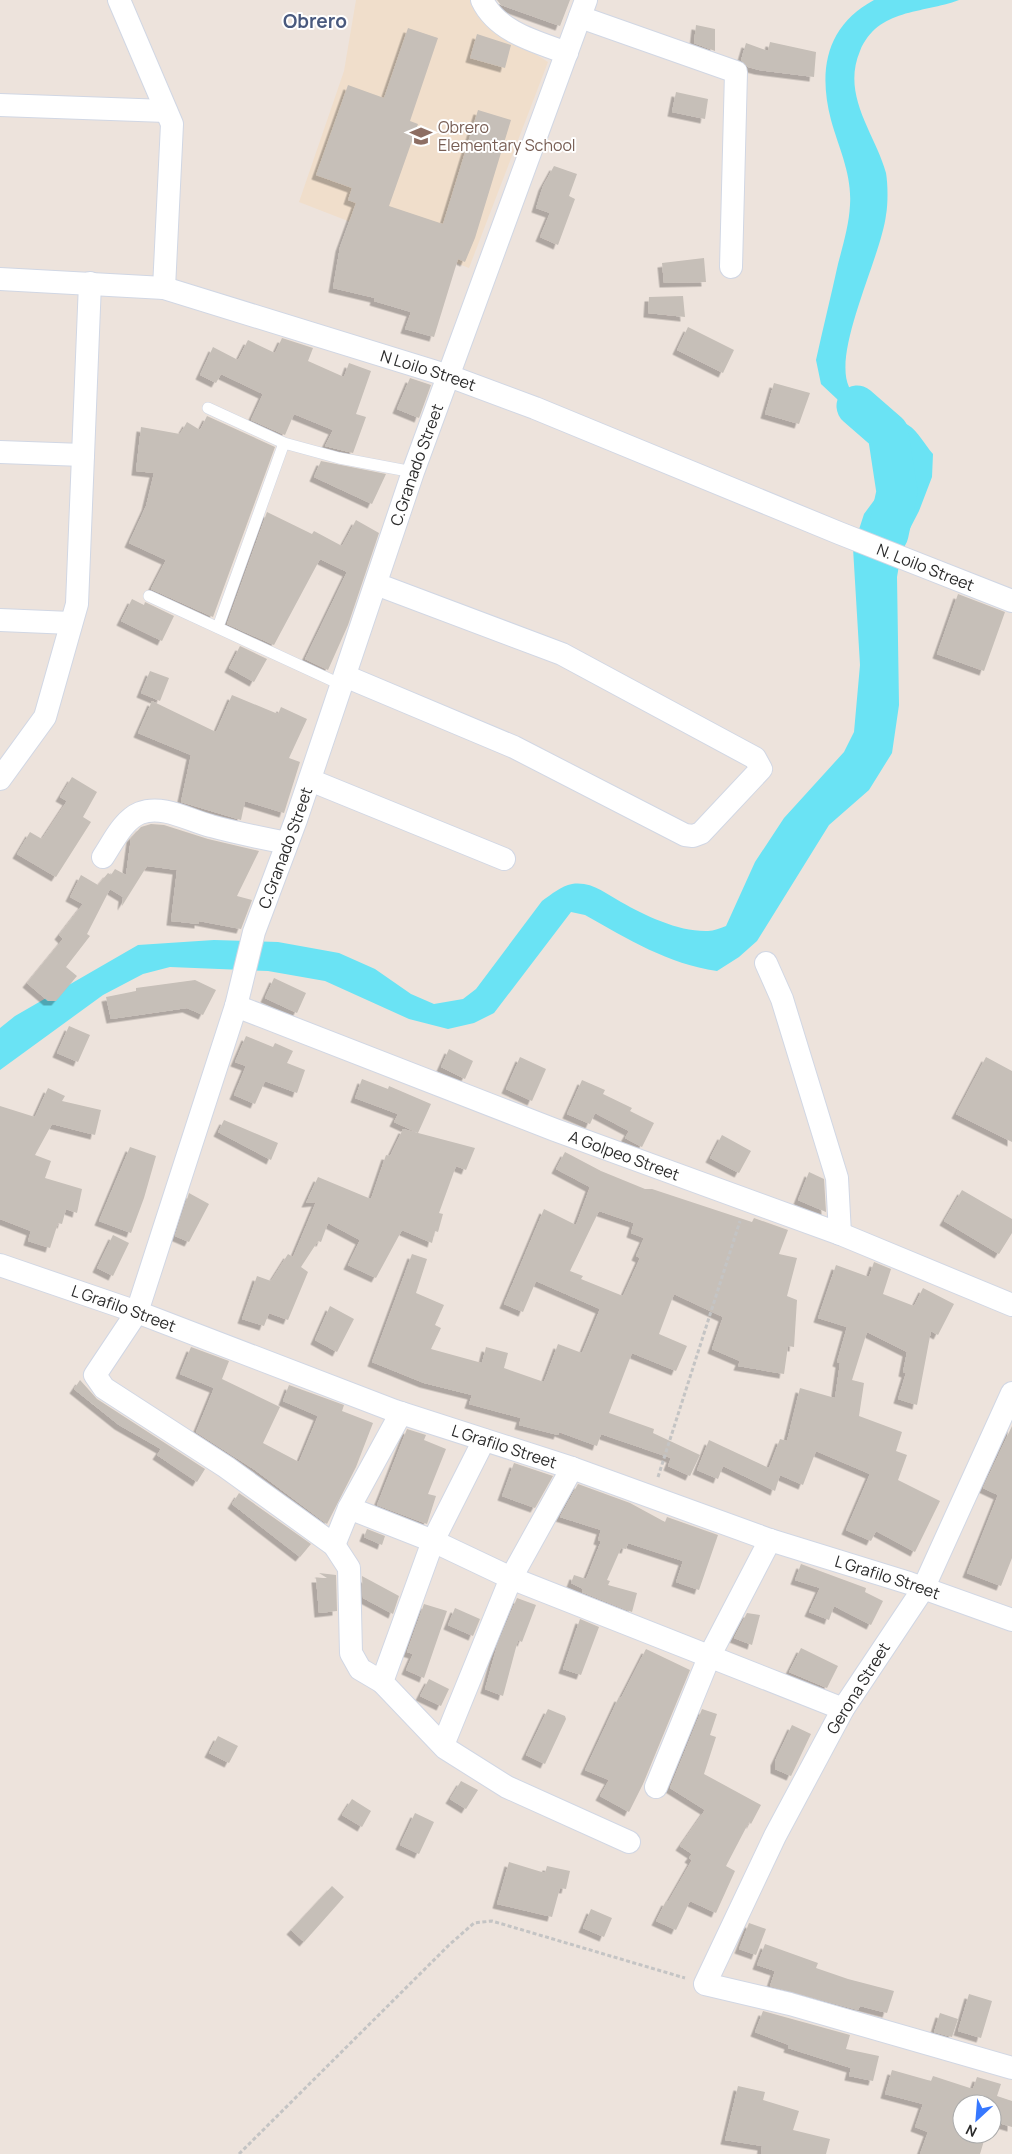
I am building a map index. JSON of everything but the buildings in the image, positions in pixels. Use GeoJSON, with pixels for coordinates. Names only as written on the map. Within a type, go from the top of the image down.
{"type":"FeatureCollection","features":[{"type":"Feature","properties":{"kind":"street"},"geometry":{"type":"LineString","coordinates":[[119,0],[172,124],[164,288]]}},
{"type":"Feature","properties":{"kind":"street"},"geometry":{"type":"LineString","coordinates":[[482,0],[487,11],[514,33],[567,54]]}},
{"type":"Feature","properties":{"kind":"street"},"geometry":{"type":"LineString","coordinates":[[583,8],[736,72],[731,267]]}},
{"type":"Feature","properties":{"kind":"street","name":"C.Granado Street"},"geometry":{"type":"LineString","coordinates":[[334,1545],[226,1467],[104,1388],[94,1375],[137,1312],[236,1006],[254,932],[310,780],[448,376],[583,8]]}},
{"type":"Feature","properties":{"kind":"street"},"geometry":{"type":"LineString","coordinates":[[0,104],[166,111]]}},
{"type":"Feature","properties":{"kind":"street","name":"N Loilo Street"},"geometry":{"type":"LineString","coordinates":[[0,279],[164,288],[448,376],[535,408],[839,533]]}},
{"type":"Feature","properties":{"kind":"street"},"geometry":{"type":"LineString","coordinates":[[0,779],[45,718],[77,604],[90,283]]}},
{"type":"Feature","properties":{"kind":"street"},"geometry":{"type":"LineString","coordinates":[[0,452],[83,455]]}},
{"type":"Feature","properties":{"kind":"street","name":"N. Loilo Street"},"geometry":{"type":"LineString","coordinates":[[839,533],[1012,601]]}},
{"type":"Feature","properties":{"kind":"street"},"geometry":{"type":"LineString","coordinates":[[343,680],[514,747],[685,835],[693,836],[701,833],[761,769],[755,758],[562,654],[376,584]]}},
{"type":"Feature","properties":{"kind":"street"},"geometry":{"type":"LineString","coordinates":[[0,620],[71,623]]}},
{"type":"Feature","properties":{"kind":"street"},"geometry":{"type":"LineString","coordinates":[[310,780],[504,859]]}},
{"type":"Feature","properties":{"kind":"street"},"geometry":{"type":"LineString","coordinates":[[104,857],[131,819],[141,813],[152,811],[175,814],[210,826],[287,843]]}},
{"type":"Feature","properties":{"kind":"street"},"geometry":{"type":"LineString","coordinates":[[766,963],[782,999],[837,1178],[840,1234]]}},
{"type":"Feature","properties":{"kind":"street","name":"A Golpeo Street"},"geometry":{"type":"LineString","coordinates":[[236,1006],[555,1130],[840,1234],[1012,1305]]}},
{"type":"Feature","properties":{"kind":"street","name":"L Grafilo Street"},"geometry":{"type":"LineString","coordinates":[[0,1265],[137,1312],[402,1413],[572,1468],[770,1540],[1012,1620]]}},
{"type":"Feature","properties":{"kind":"street","name":"Gerona Street"},"geometry":{"type":"LineString","coordinates":[[705,1984],[775,1836],[843,1709],[922,1589],[1012,1394]]}},
{"type":"Feature","properties":{"kind":"street"},"geometry":{"type":"LineString","coordinates":[[402,1413],[350,1508],[334,1545],[349,1568],[351,1653],[360,1669],[382,1682],[442,1745],[507,1788],[629,1842]]}},
{"type":"Feature","properties":{"kind":"street"},"geometry":{"type":"LineString","coordinates":[[382,1682],[433,1541],[484,1440]]}},
{"type":"Feature","properties":{"kind":"street"},"geometry":{"type":"LineString","coordinates":[[442,1745],[511,1578],[572,1468]]}},
{"type":"Feature","properties":{"kind":"street"},"geometry":{"type":"LineString","coordinates":[[350,1508],[433,1541],[511,1578],[843,1709]]}},
{"type":"Feature","properties":{"kind":"street"},"geometry":{"type":"LineString","coordinates":[[656,1787],[710,1655],[770,1540]]}},
{"type":"Feature","properties":{"kind":"street"},"geometry":{"type":"LineString","coordinates":[[705,1984],[790,2004],[1012,2068]]}},
{"type":"Feature","properties":{"kind":"lane"},"geometry":{"type":"LineString","coordinates":[[208,408],[284,443],[339,458],[414,472]]}},
{"type":"Feature","properties":{"kind":"lane"},"geometry":{"type":"LineString","coordinates":[[218,627],[284,443]]}},
{"type":"Feature","properties":{"kind":"lane"},"geometry":{"type":"LineString","coordinates":[[149,596],[343,680]]}},
{"type":"Feature","properties":{"kind":"path"},"geometry":{"type":"LineString","coordinates":[[651,1497],[747,1200]]}},
{"type":"Feature","properties":{"kind":"path"},"geometry":{"type":"LineString","coordinates":[[239,2154],[412,1979],[474,1923],[492,1921],[705,1984]]}},
{"type":"Feature","properties":{"kind":"shaded area","name":"Obrero Elementary School"},"geometry":{"type":"Polygon","coordinates":[[[356,0],[474,0],[483,21],[548,62],[469,268],[299,202],[344,71],[356,0]]]}},
{"type":"Feature","properties":{"kind":"water"},"geometry":{"type":"Polygon","coordinates":[[[874,0],[959,0],[902,15],[878,27],[868,37],[860,51],[855,68],[854,83],[862,114],[886,173],[887,200],[882,233],[859,303],[847,351],[846,371],[849,387],[859,399],[901,421],[918,434],[933,454],[932,477],[919,511],[903,542],[897,577],[899,705],[892,753],[869,790],[829,825],[757,941],[739,957],[717,971],[699,968],[665,957],[585,915],[571,912],[494,1013],[474,1023],[448,1029],[409,1019],[325,981],[268,971],[170,967],[143,974],[103,995],[0,1070],[0,1028],[15,1016],[138,945],[214,940],[278,942],[339,953],[375,969],[411,994],[434,1004],[463,999],[476,989],[542,901],[568,885],[586,884],[592,886],[641,913],[674,926],[697,931],[708,931],[726,926],[755,862],[784,818],[844,752],[854,732],[860,665],[853,548],[864,514],[881,491],[899,474],[902,460],[821,384],[816,360],[846,235],[850,205],[847,172],[827,102],[826,67],[836,36],[845,23],[874,0]]]}},
{"type":"Feature","properties":{"kind":"waterway"},"geometry":{"type":"LineString","coordinates":[[857,406],[888,433],[897,492],[888,534]]}},
{"type":"Feature","properties":{"kind":"place","name":"Obrero Elementary School"},"geometry":{"type":"Point","coordinates":[421,136]}},
{"type":"Feature","properties":{"kind":"district","name":"Obrero"},"geometry":{"type":"Point","coordinates":[315,21]}}]}
